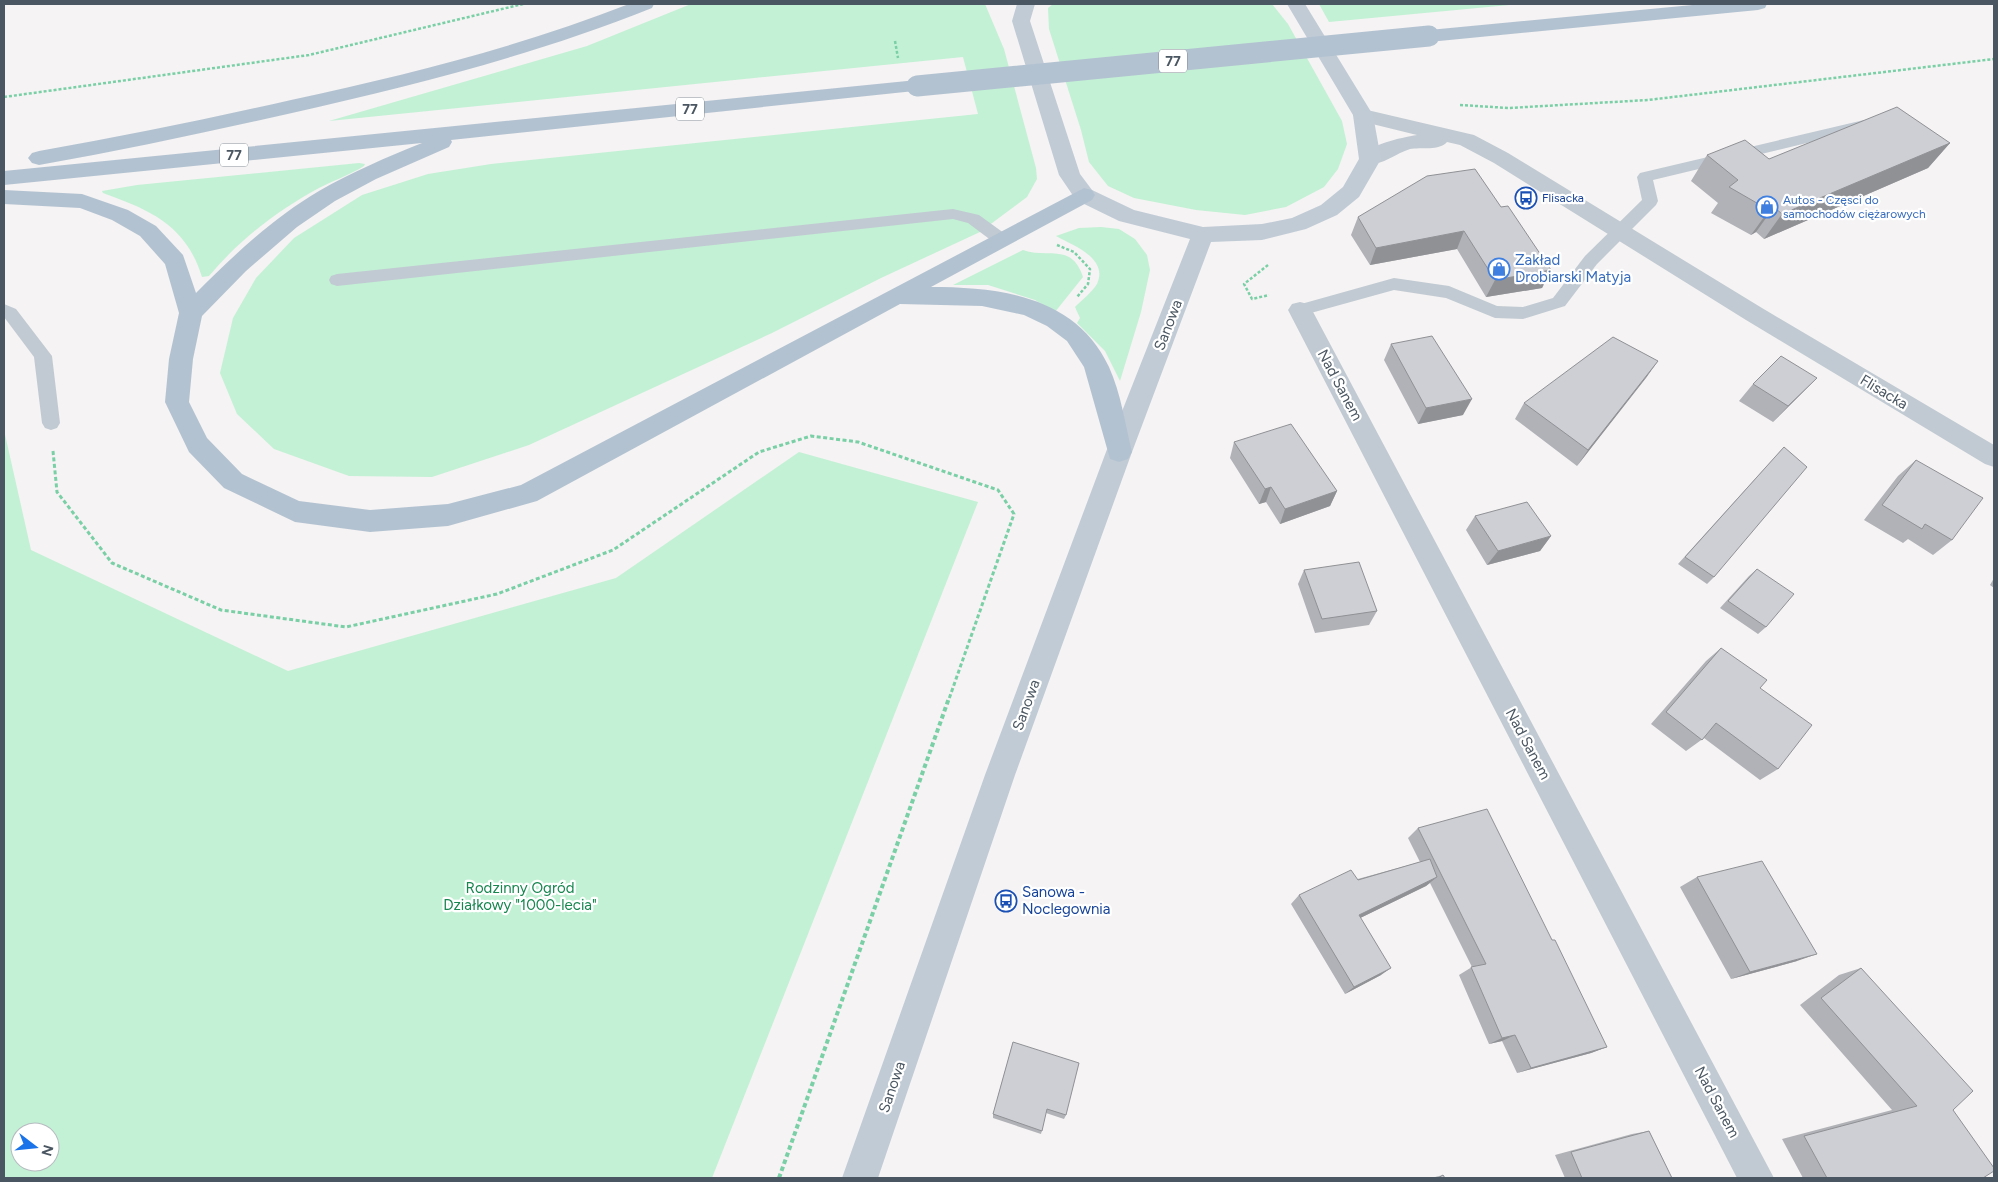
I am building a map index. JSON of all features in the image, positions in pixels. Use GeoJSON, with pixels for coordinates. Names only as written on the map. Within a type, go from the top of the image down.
{"type":"FeatureCollection","features":[{"type":"Feature","properties":{"kind":"main road"},"geometry":{"type":"LineString","coordinates":[[4,164],[114,145],[407,82],[554,39],[645,4]]}},
{"type":"Feature","properties":{"kind":"main road"},"geometry":{"type":"LineString","coordinates":[[1026,4],[1020,21],[1070,175],[1084,196],[1127,216],[1203,235],[1271,230],[1298,224],[1329,210],[1351,192],[1370,159],[1363,114],[1296,4]]}},
{"type":"Feature","properties":{"kind":"main road","name":"77"},"geometry":{"type":"LineString","coordinates":[[4,178],[1758,4]]}},
{"type":"Feature","properties":{"kind":"main road"},"geometry":{"type":"LineString","coordinates":[[191,313],[243,259],[277,230],[327,196],[384,167],[464,132]]}},
{"type":"Feature","properties":{"kind":"main road"},"geometry":{"type":"LineString","coordinates":[[4,197],[82,202],[120,216],[148,231],[175,261],[191,313],[181,359],[177,402],[198,445],[233,481],[294,511],[370,521],[448,515],[528,494],[1084,196]]}},
{"type":"Feature","properties":{"kind":"main road","name":"Sanowa"},"geometry":{"type":"LineString","coordinates":[[860,1178],[1000,775],[1119,452],[1203,235]]}},
{"type":"Feature","properties":{"kind":"main road"},"geometry":{"type":"LineString","coordinates":[[895,298],[946,294],[982,296],[1018,304],[1056,322],[1079,339],[1096,365],[1119,452]]}},
{"type":"Feature","properties":{"kind":"street","name":"Flisacka"},"geometry":{"type":"LineString","coordinates":[[1363,114],[1467,140],[1502,158],[1754,314],[1994,457]]}},
{"type":"Feature","properties":{"kind":"street","name":"Flisacka"},"geometry":{"type":"LineString","coordinates":[[1370,159],[1395,146],[1424,140],[1467,140]]}},
{"type":"Feature","properties":{"kind":"street","name":"Nad Sanem"},"geometry":{"type":"LineString","coordinates":[[1288,302],[1756,1178]]}},
{"type":"Feature","properties":{"kind":"lane"},"geometry":{"type":"LineString","coordinates":[[1288,302],[1394,284],[1448,292],[1495,312],[1523,313],[1559,302],[1591,260],[1650,201],[1645,177],[1878,121]]}},
{"type":"Feature","properties":{"kind":"lane"},"geometry":{"type":"LineString","coordinates":[[336,280],[953,214],[973,219],[1002,240]]}},
{"type":"Feature","properties":{"kind":"lane"},"geometry":{"type":"LineString","coordinates":[[4,310],[10,313],[43,356],[51,423]]}},
{"type":"Feature","properties":{"kind":"path"},"geometry":{"type":"LineString","coordinates":[[4,97],[310,55],[522,4]]}},
{"type":"Feature","properties":{"kind":"path"},"geometry":{"type":"LineString","coordinates":[[895,40],[899,66]]}},
{"type":"Feature","properties":{"kind":"path"},"geometry":{"type":"LineString","coordinates":[[1456,105],[1509,108],[1648,100],[1994,59]]}},
{"type":"Feature","properties":{"kind":"path"},"geometry":{"type":"LineString","coordinates":[[1052,244],[1074,252],[1090,270],[1088,284],[1076,298]]}},
{"type":"Feature","properties":{"kind":"path"},"geometry":{"type":"LineString","coordinates":[[1271,262],[1244,284],[1252,299],[1288,302]]}},
{"type":"Feature","properties":{"kind":"path"},"geometry":{"type":"LineString","coordinates":[[779,1178],[1014,514],[998,490],[858,442],[811,436]]}},
{"type":"Feature","properties":{"kind":"green space"},"geometry":{"type":"Polygon","coordinates":[[[691,4],[985,4],[1004,49],[1036,168],[1037,179],[1027,197],[980,232],[881,278],[772,333],[529,445],[432,477],[349,476],[274,449],[237,414],[220,373],[233,318],[256,278],[294,238],[362,195],[428,174],[491,164],[978,114],[963,57],[329,121],[587,46],[691,4]]]}},
{"type":"Feature","properties":{"kind":"green space"},"geometry":{"type":"Polygon","coordinates":[[[1053,4],[1272,4],[1288,24],[1342,121],[1347,144],[1338,169],[1324,187],[1286,207],[1245,215],[1196,210],[1134,198],[1108,186],[1089,162],[1081,130],[1049,29],[1048,8],[1053,4]]]}},
{"type":"Feature","properties":{"kind":"green space"},"geometry":{"type":"Polygon","coordinates":[[[1319,4],[1520,4],[1329,22],[1319,4]]]}},
{"type":"Feature","properties":{"kind":"green space"},"geometry":{"type":"Polygon","coordinates":[[[359,163],[365,164],[359,169],[303,197],[274,216],[233,250],[209,276],[202,277],[195,259],[176,232],[151,213],[102,191],[137,185],[359,163]]]}},
{"type":"Feature","properties":{"kind":"green space"},"geometry":{"type":"Polygon","coordinates":[[[1101,227],[1119,229],[1135,239],[1147,255],[1150,270],[1141,312],[1120,381],[1105,351],[1077,323],[1080,318],[1075,307],[1097,284],[1098,267],[1094,260],[1079,248],[1056,236],[1079,228],[1101,227]]]}},
{"type":"Feature","properties":{"kind":"green space"},"geometry":{"type":"Polygon","coordinates":[[[1023,250],[1066,255],[1078,266],[1083,277],[1055,312],[1035,300],[988,285],[953,285],[1023,250]]]}},
{"type":"Feature","properties":{"kind":"green space","name":"Rodzinny Ogród Działkowy \"1000-lecia\""},"geometry":{"type":"Polygon","coordinates":[[[4,430],[31,550],[288,671],[616,578],[799,452],[978,502],[712,1178],[4,1178],[4,430]]]}},
{"type":"Feature","properties":{"kind":"building"},"geometry":{"type":"Polygon","coordinates":[[[1897,107],[1950,143],[1782,214],[1774,207],[1769,210],[1729,187],[1738,180],[1707,155],[1745,140],[1769,159],[1897,107]]]}},
{"type":"Feature","properties":{"kind":"building"},"geometry":{"type":"Polygon","coordinates":[[[1475,169],[1501,207],[1508,206],[1551,270],[1495,280],[1464,231],[1376,248],[1358,217],[1427,176],[1475,169]]]}},
{"type":"Feature","properties":{"kind":"building"},"geometry":{"type":"Polygon","coordinates":[[[1432,336],[1472,399],[1426,408],[1391,344],[1432,336]]]}},
{"type":"Feature","properties":{"kind":"building"},"geometry":{"type":"Polygon","coordinates":[[[1613,337],[1658,361],[1588,450],[1524,403],[1613,337]]]}},
{"type":"Feature","properties":{"kind":"building"},"geometry":{"type":"Polygon","coordinates":[[[1781,356],[1817,378],[1788,406],[1753,384],[1781,356]]]}},
{"type":"Feature","properties":{"kind":"building"},"geometry":{"type":"Polygon","coordinates":[[[1291,424],[1337,491],[1285,509],[1271,487],[1265,489],[1234,442],[1291,424]]]}},
{"type":"Feature","properties":{"kind":"building"},"geometry":{"type":"Polygon","coordinates":[[[1784,447],[1807,467],[1714,577],[1685,557],[1784,447]]]}},
{"type":"Feature","properties":{"kind":"building"},"geometry":{"type":"Polygon","coordinates":[[[1916,460],[1983,498],[1952,540],[1925,524],[1922,529],[1882,505],[1916,460]]]}},
{"type":"Feature","properties":{"kind":"building"},"geometry":{"type":"Polygon","coordinates":[[[1527,502],[1551,536],[1498,551],[1475,516],[1527,502]]]}},
{"type":"Feature","properties":{"kind":"building"},"geometry":{"type":"Polygon","coordinates":[[[1359,562],[1377,611],[1322,619],[1304,570],[1359,562]]]}},
{"type":"Feature","properties":{"kind":"building"},"geometry":{"type":"Polygon","coordinates":[[[1757,569],[1794,594],[1766,627],[1728,601],[1757,569]]]}},
{"type":"Feature","properties":{"kind":"building"},"geometry":{"type":"Polygon","coordinates":[[[1721,648],[1767,680],[1760,688],[1812,725],[1778,769],[1716,723],[1702,740],[1666,712],[1721,648]]]}},
{"type":"Feature","properties":{"kind":"building"},"geometry":{"type":"Polygon","coordinates":[[[1487,809],[1552,940],[1555,940],[1607,1047],[1531,1068],[1515,1035],[1502,1038],[1471,967],[1486,964],[1418,828],[1487,809]]]}},
{"type":"Feature","properties":{"kind":"building"},"geometry":{"type":"Polygon","coordinates":[[[1430,859],[1437,877],[1359,915],[1391,968],[1354,987],[1299,895],[1351,870],[1358,880],[1430,859]]]}},
{"type":"Feature","properties":{"kind":"building"},"geometry":{"type":"Polygon","coordinates":[[[1762,861],[1817,954],[1750,972],[1697,877],[1762,861]]]}},
{"type":"Feature","properties":{"kind":"building"},"geometry":{"type":"Polygon","coordinates":[[[1861,968],[1973,1091],[1953,1110],[1994,1168],[1994,1171],[1983,1178],[1827,1178],[1804,1136],[1917,1106],[1821,998],[1861,968]]]}},
{"type":"Feature","properties":{"kind":"building"},"geometry":{"type":"Polygon","coordinates":[[[1013,1042],[1079,1063],[1066,1115],[1047,1109],[1042,1131],[993,1114],[1013,1042]]]}},
{"type":"Feature","properties":{"kind":"building"},"geometry":{"type":"Polygon","coordinates":[[[1649,1131],[1672,1178],[1582,1178],[1571,1152],[1649,1131]]]}},
{"type":"Feature","properties":{"kind":"place","name":"Flisacka"},"geometry":{"type":"Point","coordinates":[1526,198]}},
{"type":"Feature","properties":{"kind":"place","name":"Autos - Częsci do samochodów ciężarowych"},"geometry":{"type":"Point","coordinates":[1767,207]}},
{"type":"Feature","properties":{"kind":"place","name":"Zakład Drobiarski Matyja"},"geometry":{"type":"Point","coordinates":[1499,269]}},
{"type":"Feature","properties":{"kind":"place","name":"Sanowa - Noclegownia"},"geometry":{"type":"Point","coordinates":[1006,901]}}]}
